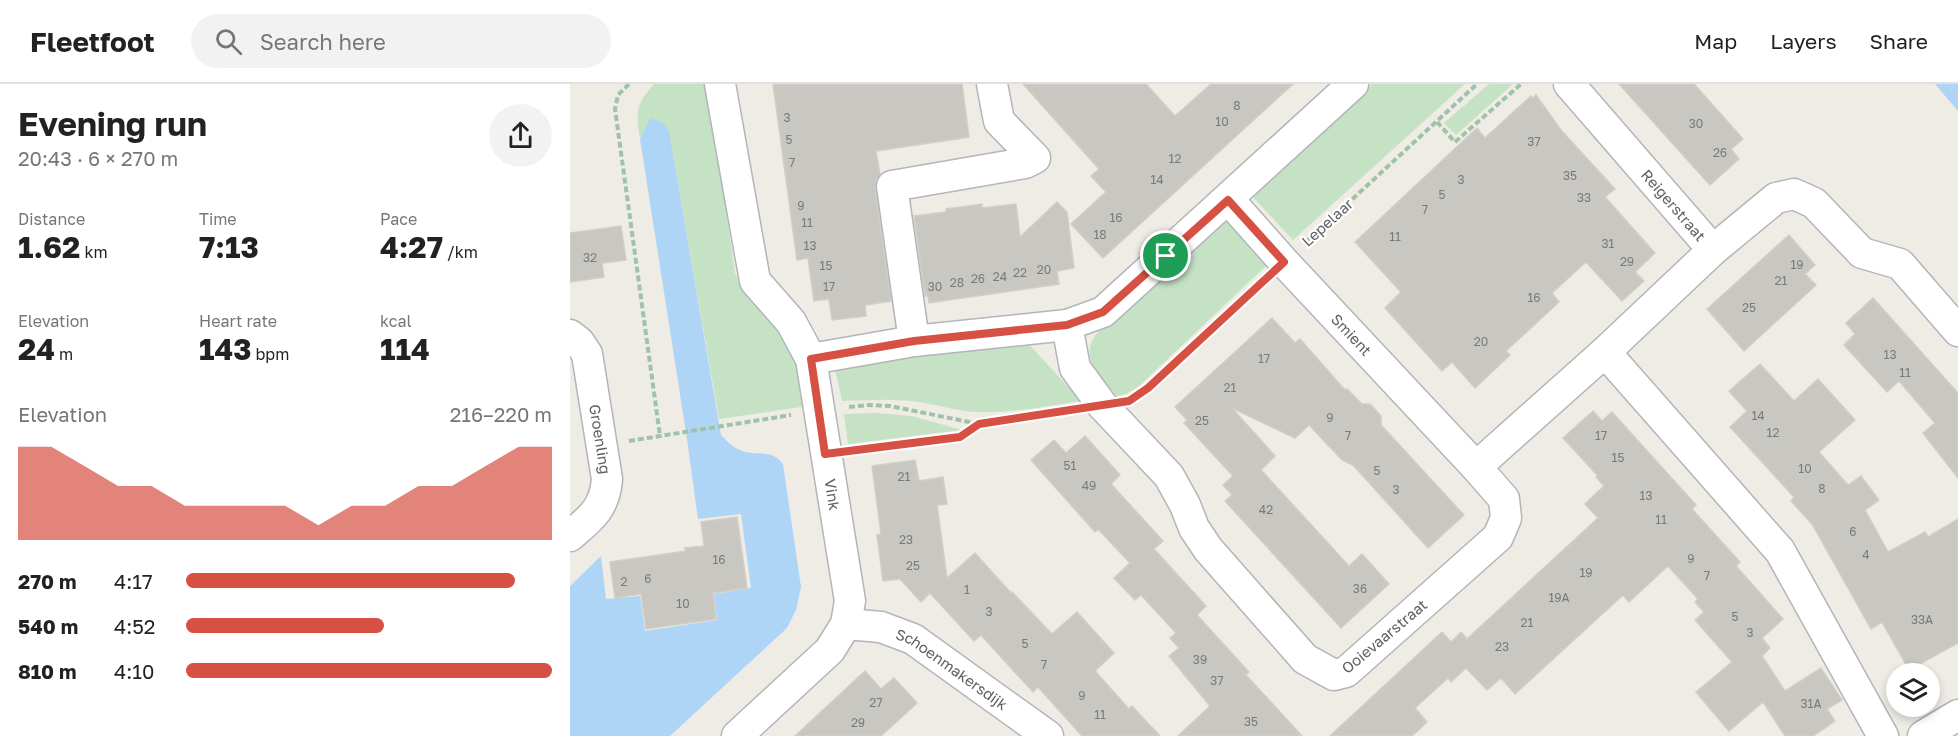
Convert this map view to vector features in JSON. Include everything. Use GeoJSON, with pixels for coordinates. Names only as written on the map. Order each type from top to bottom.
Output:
{"type":"FeatureCollection","features":[{"type":"Feature","properties":{"kind":"street","name":"Vink"},"geometry":{"type":"LineString","coordinates":[[720,84],[755,281],[791,322],[811,359],[850,601],[846,624],[830,650],[737,736]]}},
{"type":"Feature","properties":{"kind":"street"},"geometry":{"type":"LineString","coordinates":[[914,341],[892,186],[1025,163],[1035,158],[999,121],[992,84]]}},
{"type":"Feature","properties":{"kind":"street"},"geometry":{"type":"LineString","coordinates":[[811,359],[914,341],[1067,325],[1103,312],[1353,84]]}},
{"type":"Feature","properties":{"kind":"street","name":"Reigerstraat"},"geometry":{"type":"LineString","coordinates":[[1569,84],[1713,250],[1776,198],[1794,194],[1814,203],[1862,253],[1900,264],[1958,330]]}},
{"type":"Feature","properties":{"kind":"street","name":"Smient"},"geometry":{"type":"LineString","coordinates":[[1228,200],[1476,467]]}},
{"type":"Feature","properties":{"kind":"street"},"geometry":{"type":"LineString","coordinates":[[1476,467],[1605,352],[1713,250]]}},
{"type":"Feature","properties":{"kind":"street","name":"Ooievaarstraat"},"geometry":{"type":"LineString","coordinates":[[1067,325],[1075,368],[1102,405],[1169,476],[1185,505],[1194,528],[1208,549],[1305,659],[1334,675],[1346,672],[1498,537],[1506,518],[1504,499],[1476,467]]}},
{"type":"Feature","properties":{"kind":"street","name":"Groenling"},"geometry":{"type":"LineString","coordinates":[[570,335],[579,342],[587,354],[608,479],[607,490],[600,507],[570,536]]}},
{"type":"Feature","properties":{"kind":"street"},"geometry":{"type":"LineString","coordinates":[[1605,352],[1780,551],[1883,736]]}},
{"type":"Feature","properties":{"kind":"street","name":"Schoenmakersdijk"},"geometry":{"type":"LineString","coordinates":[[846,624],[881,627],[913,639],[1048,736]]}},
{"type":"Feature","properties":{"kind":"street"},"geometry":{"type":"LineString","coordinates":[[1923,736],[1958,715]]}},
{"type":"Feature","properties":{"kind":"path","name":"Lepelaar"},"geometry":{"type":"LineString","coordinates":[[629,84],[618,95],[615,109],[660,436],[868,405],[890,406],[979,424],[1129,401],[1148,388],[1477,84]]}},
{"type":"Feature","properties":{"kind":"path"},"geometry":{"type":"LineString","coordinates":[[1437,122],[1455,142],[1521,84]]}},
{"type":"Feature","properties":{"kind":"path"},"geometry":{"type":"LineString","coordinates":[[825,454],[960,437],[979,424]]}},
{"type":"Feature","properties":{"kind":"green space"},"geometry":{"type":"Polygon","coordinates":[[[654,84],[708,84],[735,273],[742,288],[794,348],[808,406],[719,419],[669,132],[650,118],[640,139],[638,109],[654,84]]]}},
{"type":"Feature","properties":{"kind":"green space"},"geometry":{"type":"Polygon","coordinates":[[[1372,84],[1465,84],[1293,240],[1252,196],[1372,84]]]}},
{"type":"Feature","properties":{"kind":"green space"},"geometry":{"type":"Polygon","coordinates":[[[1489,84],[1513,84],[1456,135],[1444,123],[1489,84]]]}},
{"type":"Feature","properties":{"kind":"green space"},"geometry":{"type":"Polygon","coordinates":[[[1229,217],[1270,262],[1138,387],[1117,396],[1100,377],[1090,358],[1093,340],[1100,331],[1229,217]]]}},
{"type":"Feature","properties":{"kind":"green space"},"geometry":{"type":"Polygon","coordinates":[[[1025,340],[1081,401],[1001,412],[975,412],[904,400],[842,401],[834,364],[1025,340]]]}},
{"type":"Feature","properties":{"kind":"green space"},"geometry":{"type":"Polygon","coordinates":[[[876,413],[912,416],[962,430],[848,444],[844,414],[876,413]]]}},
{"type":"Feature","properties":{"kind":"water"},"geometry":{"type":"Polygon","coordinates":[[[1935,84],[1958,84],[1958,111],[1935,84]]]}},
{"type":"Feature","properties":{"kind":"water"},"geometry":{"type":"Polygon","coordinates":[[[650,118],[662,122],[669,131],[721,435],[737,449],[768,454],[783,464],[801,587],[796,610],[787,628],[670,736],[570,736],[570,586],[601,556],[606,599],[640,596],[645,631],[717,620],[714,594],[751,588],[741,514],[698,519],[640,139],[650,118]]]}},
{"type":"Feature","properties":{"kind":"building"},"geometry":{"type":"Polygon","coordinates":[[[773,84],[962,84],[969,137],[876,151],[880,175],[876,180],[875,188],[891,301],[865,305],[866,316],[832,320],[829,299],[814,301],[808,258],[797,260],[773,84]]]}},
{"type":"Feature","properties":{"kind":"building"},"geometry":{"type":"Polygon","coordinates":[[[1023,84],[1146,84],[1175,116],[1211,84],[1293,84],[1103,258],[1071,224],[1106,192],[1091,176],[1099,169],[1023,84]]]}},
{"type":"Feature","properties":{"kind":"building"},"geometry":{"type":"Polygon","coordinates":[[[1619,84],[1694,84],[1743,139],[1731,149],[1739,159],[1710,185],[1619,84]]]}},
{"type":"Feature","properties":{"kind":"building"},"geometry":{"type":"Polygon","coordinates":[[[1536,95],[1561,130],[1615,189],[1605,197],[1655,253],[1635,272],[1644,281],[1622,301],[1586,262],[1552,293],[1559,302],[1506,351],[1510,355],[1475,388],[1452,362],[1442,371],[1385,308],[1401,292],[1355,242],[1477,128],[1485,138],[1531,96],[1533,98],[1536,95]]]}},
{"type":"Feature","properties":{"kind":"building"},"geometry":{"type":"Polygon","coordinates":[[[1057,202],[1067,212],[1074,268],[1057,271],[1059,284],[929,303],[928,296],[925,296],[914,216],[982,204],[982,208],[1016,204],[1020,237],[1057,202]]]}},
{"type":"Feature","properties":{"kind":"building"},"geometry":{"type":"Polygon","coordinates":[[[621,226],[626,260],[602,263],[604,277],[570,282],[570,233],[621,226]]]}},
{"type":"Feature","properties":{"kind":"building"},"geometry":{"type":"Polygon","coordinates":[[[1789,235],[1815,265],[1805,274],[1816,285],[1744,351],[1707,309],[1789,235]]]}},
{"type":"Feature","properties":{"kind":"building"},"geometry":{"type":"Polygon","coordinates":[[[1873,298],[1958,393],[1958,478],[1923,433],[1935,423],[1899,381],[1887,392],[1844,345],[1855,334],[1846,323],[1873,298]]]}},
{"type":"Feature","properties":{"kind":"building"},"geometry":{"type":"Polygon","coordinates":[[[1272,318],[1295,343],[1300,339],[1345,390],[1347,389],[1362,404],[1370,404],[1381,416],[1381,425],[1464,515],[1428,548],[1353,465],[1342,460],[1309,425],[1295,438],[1232,408],[1275,456],[1261,470],[1349,566],[1362,554],[1389,584],[1341,628],[1225,501],[1232,495],[1223,485],[1233,476],[1184,423],[1187,420],[1175,407],[1272,318]]]}},
{"type":"Feature","properties":{"kind":"building"},"geometry":{"type":"Polygon","coordinates":[[[1760,364],[1794,401],[1818,379],[1855,420],[1819,452],[1848,485],[1861,476],[1879,500],[1865,510],[1888,552],[1925,532],[1928,537],[1958,519],[1958,643],[1922,663],[1905,663],[1882,622],[1871,629],[1812,524],[1791,501],[1794,497],[1730,427],[1747,411],[1729,391],[1760,364]]]}},
{"type":"Feature","properties":{"kind":"building"},"geometry":{"type":"Polygon","coordinates":[[[1593,411],[1602,421],[1612,412],[1696,505],[1692,509],[1740,562],[1736,566],[1783,619],[1762,638],[1770,648],[1762,656],[1785,691],[1821,668],[1842,700],[1827,709],[1835,721],[1813,736],[1785,736],[1763,702],[1729,731],[1696,692],[1732,662],[1695,620],[1704,612],[1695,602],[1698,599],[1668,566],[1629,602],[1623,595],[1515,694],[1501,678],[1487,690],[1466,668],[1451,682],[1448,678],[1415,708],[1427,722],[1412,736],[1330,736],[1442,632],[1451,642],[1461,632],[1467,639],[1598,518],[1585,504],[1604,486],[1596,477],[1598,476],[1563,438],[1593,411]]]}},
{"type":"Feature","properties":{"kind":"building"},"geometry":{"type":"Polygon","coordinates":[[[1085,436],[1120,475],[1111,484],[1163,541],[1154,549],[1206,606],[1197,615],[1249,672],[1246,675],[1302,736],[1178,736],[1210,706],[1169,656],[1179,648],[1170,638],[1176,633],[1141,595],[1135,600],[1114,578],[1130,563],[1098,529],[1095,532],[1031,460],[1054,440],[1066,453],[1085,436]]]}},
{"type":"Feature","properties":{"kind":"building"},"geometry":{"type":"Polygon","coordinates":[[[915,460],[919,481],[943,477],[947,504],[937,505],[947,578],[975,553],[1052,634],[1077,612],[1114,653],[1095,671],[1129,709],[1132,706],[1160,736],[1082,736],[1038,687],[1033,692],[981,635],[974,641],[930,593],[921,602],[900,579],[883,581],[877,535],[881,534],[872,466],[915,460]]]}},
{"type":"Feature","properties":{"kind":"building"},"geometry":{"type":"Polygon","coordinates":[[[737,517],[747,588],[713,593],[716,619],[646,629],[641,594],[615,598],[610,562],[686,551],[685,548],[704,546],[701,522],[737,517]]]}},
{"type":"Feature","properties":{"kind":"building"},"geometry":{"type":"Polygon","coordinates":[[[865,671],[881,689],[894,678],[917,703],[881,736],[795,736],[865,671]]]}},
{"type":"Feature","properties":{"kind":"route"},"geometry":{"type":"LineString","coordinates":[[1228,200],[1284,262],[1148,388],[1129,401],[979,424],[960,437],[825,454],[811,359],[914,341],[1067,325],[1103,312],[1166,256],[1228,200]]}}]}
